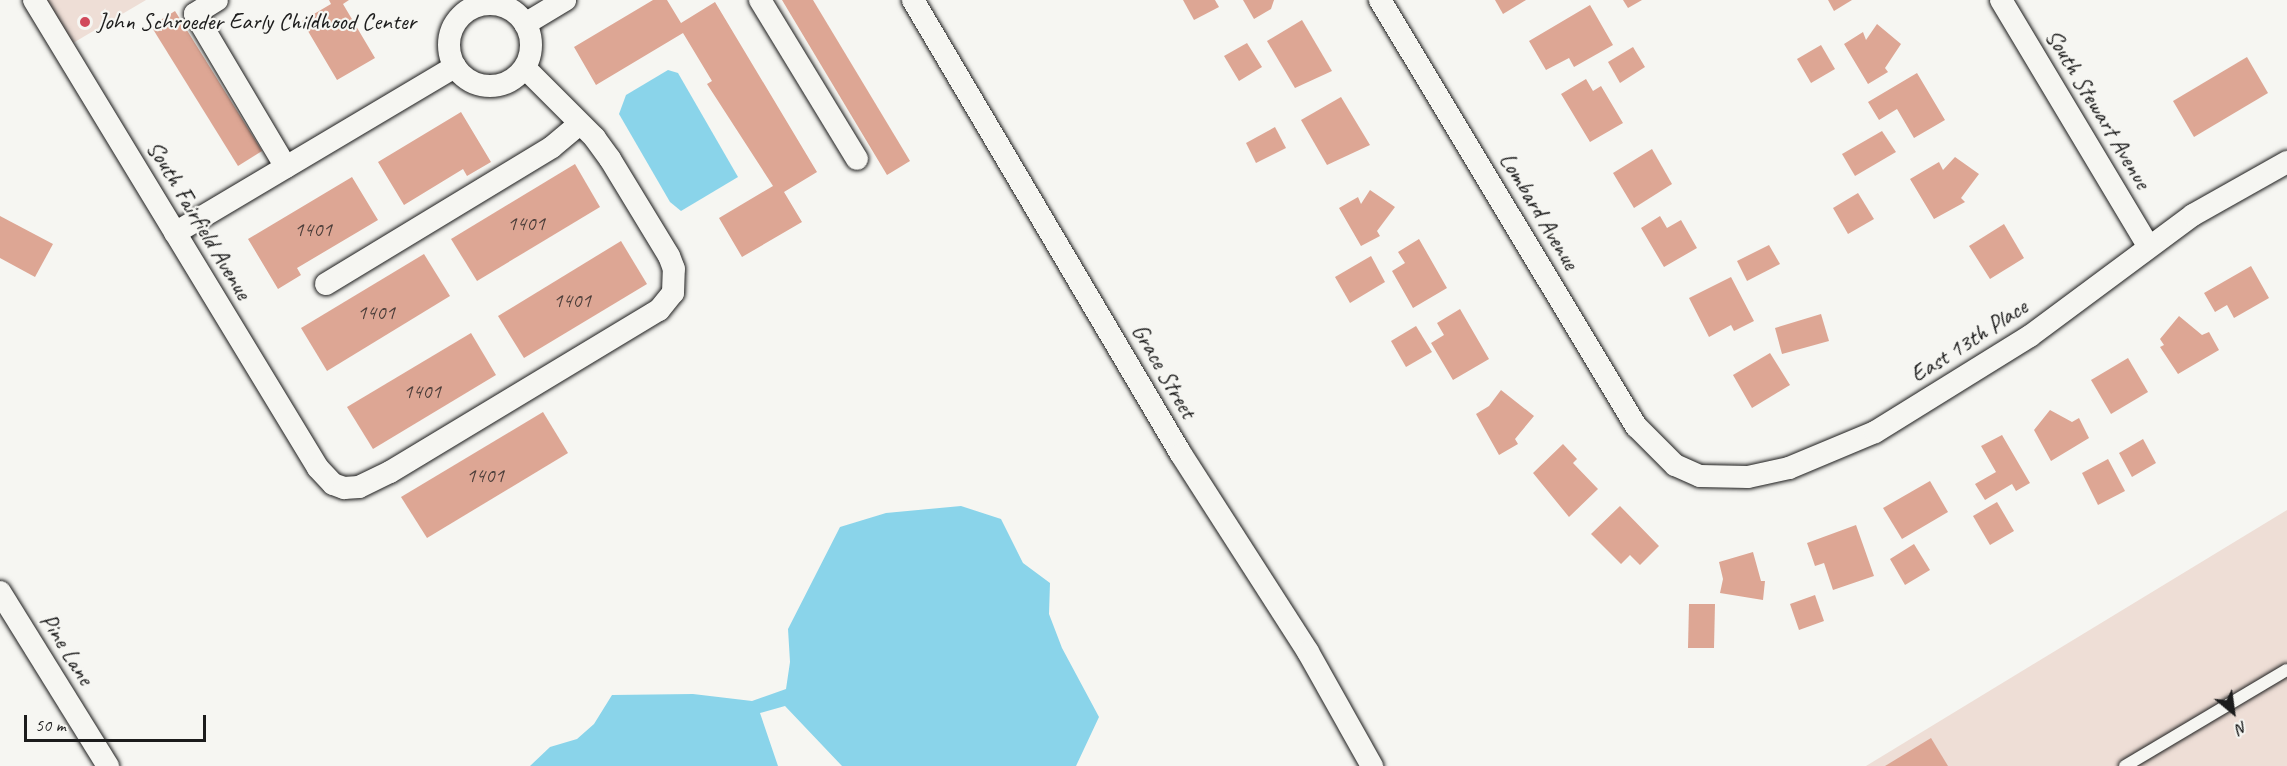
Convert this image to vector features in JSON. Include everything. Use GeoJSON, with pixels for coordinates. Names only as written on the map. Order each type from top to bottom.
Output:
{"type":"FeatureCollection","features":[{"type":"Feature","properties":{"kind":"street","name":"South Fairfield Avenue"},"geometry":{"type":"LineString","coordinates":[[34,0],[318,468],[333,484],[344,488],[375,481],[666,303],[675,281],[669,256],[610,159],[579,124]]}},
{"type":"Feature","properties":{"kind":"street"},"geometry":{"type":"LineString","coordinates":[[218,0],[195,14],[286,167]]}},
{"type":"Feature","properties":{"kind":"street"},"geometry":{"type":"LineString","coordinates":[[525,24],[566,0]]}},
{"type":"Feature","properties":{"kind":"street"},"geometry":{"type":"LineString","coordinates":[[760,0],[857,159]]}},
{"type":"Feature","properties":{"kind":"street","name":"Grace Street"},"geometry":{"type":"LineString","coordinates":[[913,0],[1181,454],[1308,652],[1372,766]]}},
{"type":"Feature","properties":{"kind":"street","name":"Lombard Avenue"},"geometry":{"type":"LineString","coordinates":[[1380,0],[1637,427],[1654,448]]}},
{"type":"Feature","properties":{"kind":"street","name":"South Stewart Avenue"},"geometry":{"type":"LineString","coordinates":[[2001,0],[2148,246]]}},
{"type":"Feature","properties":{"kind":"street"},"geometry":{"type":"LineString","coordinates":[[485,4],[497,5],[518,15],[525,24],[532,46],[525,68],[507,83],[496,86],[472,82],[455,67],[449,45],[451,33],[464,14],[485,4]]}},
{"type":"Feature","properties":{"kind":"street"},"geometry":{"type":"LineString","coordinates":[[175,233],[455,67]]}},
{"type":"Feature","properties":{"kind":"street"},"geometry":{"type":"LineString","coordinates":[[326,284],[552,147],[579,124],[525,68]]}},
{"type":"Feature","properties":{"kind":"street","name":"East 13th Place"},"geometry":{"type":"LineString","coordinates":[[1654,448],[1675,465],[1700,476],[1748,477],[1808,463],[1875,432],[2030,336],[2148,246],[2287,162]]}},
{"type":"Feature","properties":{"kind":"street","name":"Pine Lane"},"geometry":{"type":"LineString","coordinates":[[0,592],[108,766]]}},
{"type":"Feature","properties":{"kind":"lane"},"geometry":{"type":"LineString","coordinates":[[2125,766],[2287,670]]}},
{"type":"Feature","properties":{"kind":"shaded area","name":"John Schroeder Early Childhood Center"},"geometry":{"type":"Polygon","coordinates":[[[47,0],[146,0],[73,43],[47,0]]]}},
{"type":"Feature","properties":{"kind":"shaded area"},"geometry":{"type":"Polygon","coordinates":[[[2287,510],[2287,766],[1866,766],[2287,510]]]}},
{"type":"Feature","properties":{"kind":"water"},"geometry":{"type":"Polygon","coordinates":[[[668,70],[678,73],[738,177],[681,211],[670,202],[619,114],[626,95],[668,70]]]}},
{"type":"Feature","properties":{"kind":"water"},"geometry":{"type":"Polygon","coordinates":[[[961,506],[1001,519],[1023,563],[1050,583],[1049,614],[1062,648],[1099,717],[1076,766],[842,766],[785,706],[760,713],[778,766],[530,766],[550,747],[577,739],[594,724],[612,695],[693,694],[752,701],[786,689],[790,662],[788,629],[840,527],[886,513],[961,506]]]}},
{"type":"Feature","properties":{"kind":"building"},"geometry":{"type":"Polygon","coordinates":[[[329,0],[349,0],[343,4],[375,58],[337,80],[302,21],[331,4],[329,0]]]}},
{"type":"Feature","properties":{"kind":"building"},"geometry":{"type":"Polygon","coordinates":[[[653,0],[667,0],[681,23],[715,2],[817,172],[784,192],[802,222],[742,257],[719,218],[773,186],[707,84],[712,81],[683,33],[596,85],[574,47],[653,0]]]}},
{"type":"Feature","properties":{"kind":"building"},"geometry":{"type":"Polygon","coordinates":[[[782,0],[813,0],[910,161],[887,175],[782,0]]]}},
{"type":"Feature","properties":{"kind":"building"},"geometry":{"type":"Polygon","coordinates":[[[1183,0],[1215,0],[1219,7],[1194,20],[1183,0]]]}},
{"type":"Feature","properties":{"kind":"building"},"geometry":{"type":"Polygon","coordinates":[[[1243,0],[1274,0],[1271,9],[1254,19],[1243,0]]]}},
{"type":"Feature","properties":{"kind":"building"},"geometry":{"type":"Polygon","coordinates":[[[1495,0],[1526,0],[1503,14],[1495,0]]]}},
{"type":"Feature","properties":{"kind":"building"},"geometry":{"type":"Polygon","coordinates":[[[1623,0],[1642,0],[1628,8],[1623,0]]]}},
{"type":"Feature","properties":{"kind":"building"},"geometry":{"type":"Polygon","coordinates":[[[1828,0],[1852,0],[1834,11],[1828,0]]]}},
{"type":"Feature","properties":{"kind":"building"},"geometry":{"type":"Polygon","coordinates":[[[1590,5],[1613,45],[1574,67],[1569,58],[1546,70],[1529,41],[1590,5]]]}},
{"type":"Feature","properties":{"kind":"building"},"geometry":{"type":"Polygon","coordinates":[[[175,11],[262,151],[238,166],[151,26],[175,11]]]}},
{"type":"Feature","properties":{"kind":"building"},"geometry":{"type":"Polygon","coordinates":[[[1302,20],[1332,71],[1295,88],[1267,41],[1302,20]]]}},
{"type":"Feature","properties":{"kind":"building"},"geometry":{"type":"Polygon","coordinates":[[[1877,24],[1901,44],[1885,68],[1888,72],[1868,84],[1844,44],[1863,32],[1866,40],[1877,24]]]}},
{"type":"Feature","properties":{"kind":"building"},"geometry":{"type":"Polygon","coordinates":[[[1247,43],[1262,67],[1239,81],[1224,56],[1247,43]]]}},
{"type":"Feature","properties":{"kind":"building"},"geometry":{"type":"Polygon","coordinates":[[[1821,45],[1835,69],[1811,83],[1797,59],[1821,45]]]}},
{"type":"Feature","properties":{"kind":"building"},"geometry":{"type":"Polygon","coordinates":[[[1633,47],[1645,67],[1620,83],[1608,62],[1633,47]]]}},
{"type":"Feature","properties":{"kind":"building"},"geometry":{"type":"Polygon","coordinates":[[[2247,57],[2268,93],[2194,137],[2173,101],[2247,57]]]}},
{"type":"Feature","properties":{"kind":"building"},"geometry":{"type":"Polygon","coordinates":[[[1917,73],[1945,120],[1914,138],[1897,109],[1879,120],[1868,102],[1917,73]]]}},
{"type":"Feature","properties":{"kind":"building"},"geometry":{"type":"Polygon","coordinates":[[[1586,79],[1593,91],[1601,86],[1623,123],[1590,142],[1561,94],[1586,79]]]}},
{"type":"Feature","properties":{"kind":"building"},"geometry":{"type":"Polygon","coordinates":[[[1341,97],[1370,145],[1327,165],[1301,120],[1341,97]]]}},
{"type":"Feature","properties":{"kind":"building"},"geometry":{"type":"Polygon","coordinates":[[[461,112],[491,162],[467,176],[463,169],[404,205],[378,162],[461,112]]]}},
{"type":"Feature","properties":{"kind":"building"},"geometry":{"type":"Polygon","coordinates":[[[1275,127],[1286,148],[1256,163],[1246,143],[1275,127]]]}},
{"type":"Feature","properties":{"kind":"building"},"geometry":{"type":"Polygon","coordinates":[[[1882,131],[1896,152],[1855,176],[1842,154],[1882,131]]]}},
{"type":"Feature","properties":{"kind":"building"},"geometry":{"type":"Polygon","coordinates":[[[1652,149],[1672,184],[1634,208],[1613,173],[1652,149]]]}},
{"type":"Feature","properties":{"kind":"building"},"geometry":{"type":"Polygon","coordinates":[[[1955,157],[1979,174],[1961,198],[1965,202],[1934,219],[1910,179],[1939,162],[1943,170],[1955,157]]]}},
{"type":"Feature","properties":{"kind":"building"},"geometry":{"type":"Polygon","coordinates":[[[575,164],[600,207],[477,281],[451,239],[575,164]]]}},
{"type":"Feature","properties":{"kind":"building"},"geometry":{"type":"Polygon","coordinates":[[[352,177],[378,220],[297,268],[301,275],[278,289],[248,239],[352,177]]]}},
{"type":"Feature","properties":{"kind":"building"},"geometry":{"type":"Polygon","coordinates":[[[1370,190],[1395,207],[1377,231],[1380,236],[1361,246],[1339,208],[1358,197],[1361,204],[1370,190]]]}},
{"type":"Feature","properties":{"kind":"building"},"geometry":{"type":"Polygon","coordinates":[[[1858,193],[1874,219],[1848,234],[1833,208],[1858,193]]]}},
{"type":"Feature","properties":{"kind":"building"},"geometry":{"type":"Polygon","coordinates":[[[0,216],[53,244],[35,277],[0,258],[0,216]]]}},
{"type":"Feature","properties":{"kind":"building"},"geometry":{"type":"Polygon","coordinates":[[[1660,216],[1667,228],[1681,220],[1697,248],[1664,267],[1641,228],[1660,216]]]}},
{"type":"Feature","properties":{"kind":"building"},"geometry":{"type":"Polygon","coordinates":[[[2004,224],[2024,258],[1990,279],[1969,246],[2004,224]]]}},
{"type":"Feature","properties":{"kind":"building"},"geometry":{"type":"Polygon","coordinates":[[[1419,239],[1447,288],[1413,308],[1392,271],[1405,263],[1398,252],[1419,239]]]}},
{"type":"Feature","properties":{"kind":"building"},"geometry":{"type":"Polygon","coordinates":[[[621,241],[647,284],[524,358],[498,316],[621,241]]]}},
{"type":"Feature","properties":{"kind":"building"},"geometry":{"type":"Polygon","coordinates":[[[1769,245],[1780,264],[1747,281],[1737,261],[1769,245]]]}},
{"type":"Feature","properties":{"kind":"building"},"geometry":{"type":"Polygon","coordinates":[[[424,254],[450,296],[327,371],[301,328],[424,254]]]}},
{"type":"Feature","properties":{"kind":"building"},"geometry":{"type":"Polygon","coordinates":[[[1371,256],[1385,282],[1350,303],[1335,277],[1371,256]]]}},
{"type":"Feature","properties":{"kind":"building"},"geometry":{"type":"Polygon","coordinates":[[[2251,266],[2269,298],[2234,318],[2227,305],[2215,312],[2204,293],[2251,266]]]}},
{"type":"Feature","properties":{"kind":"building"},"geometry":{"type":"Polygon","coordinates":[[[1731,277],[1754,321],[1734,331],[1731,325],[1709,337],[1689,298],[1731,277]]]}},
{"type":"Feature","properties":{"kind":"building"},"geometry":{"type":"Polygon","coordinates":[[[1460,309],[1489,359],[1453,380],[1431,343],[1444,335],[1437,323],[1460,309]]]}},
{"type":"Feature","properties":{"kind":"building"},"geometry":{"type":"Polygon","coordinates":[[[1821,314],[1829,341],[1782,354],[1775,328],[1821,314]]]}},
{"type":"Feature","properties":{"kind":"building"},"geometry":{"type":"Polygon","coordinates":[[[2179,316],[2202,335],[2209,332],[2219,350],[2178,374],[2160,347],[2164,345],[2160,339],[2179,316]]]}},
{"type":"Feature","properties":{"kind":"building"},"geometry":{"type":"Polygon","coordinates":[[[1416,326],[1432,352],[1406,367],[1391,341],[1416,326]]]}},
{"type":"Feature","properties":{"kind":"building"},"geometry":{"type":"Polygon","coordinates":[[[471,333],[496,375],[373,449],[347,407],[471,333]]]}},
{"type":"Feature","properties":{"kind":"building"},"geometry":{"type":"Polygon","coordinates":[[[1770,353],[1790,385],[1752,408],[1733,375],[1770,353]]]}},
{"type":"Feature","properties":{"kind":"building"},"geometry":{"type":"Polygon","coordinates":[[[2128,358],[2148,392],[2111,414],[2091,380],[2128,358]]]}},
{"type":"Feature","properties":{"kind":"building"},"geometry":{"type":"Polygon","coordinates":[[[1501,390],[1534,416],[1515,439],[1518,444],[1499,455],[1476,414],[1489,406],[1501,390]]]}},
{"type":"Feature","properties":{"kind":"building"},"geometry":{"type":"Polygon","coordinates":[[[2050,410],[2072,422],[2079,418],[2089,438],[2051,461],[2034,430],[2050,410]]]}},
{"type":"Feature","properties":{"kind":"building"},"geometry":{"type":"Polygon","coordinates":[[[543,412],[568,453],[427,538],[401,497],[543,412]]]}},
{"type":"Feature","properties":{"kind":"building"},"geometry":{"type":"Polygon","coordinates":[[[2002,435],[2030,483],[2016,491],[2012,484],[1985,500],[1975,484],[1996,472],[1981,446],[2002,435]]]}},
{"type":"Feature","properties":{"kind":"building"},"geometry":{"type":"Polygon","coordinates":[[[2143,439],[2156,463],[2132,477],[2119,453],[2143,439]]]}},
{"type":"Feature","properties":{"kind":"building"},"geometry":{"type":"Polygon","coordinates":[[[1563,444],[1577,459],[1573,463],[1598,489],[1569,517],[1533,473],[1563,444]]]}},
{"type":"Feature","properties":{"kind":"building"},"geometry":{"type":"Polygon","coordinates":[[[2108,459],[2125,491],[2098,505],[2082,473],[2108,459]]]}},
{"type":"Feature","properties":{"kind":"building"},"geometry":{"type":"Polygon","coordinates":[[[1930,481],[1948,512],[1902,539],[1883,508],[1930,481]]]}},
{"type":"Feature","properties":{"kind":"building"},"geometry":{"type":"Polygon","coordinates":[[[1997,502],[2014,531],[1990,545],[1973,516],[1997,502]]]}},
{"type":"Feature","properties":{"kind":"building"},"geometry":{"type":"Polygon","coordinates":[[[1620,506],[1659,546],[1640,565],[1630,555],[1621,564],[1591,534],[1620,506]]]}},
{"type":"Feature","properties":{"kind":"building"},"geometry":{"type":"Polygon","coordinates":[[[1856,525],[1874,576],[1833,590],[1824,563],[1815,566],[1807,543],[1856,525]]]}},
{"type":"Feature","properties":{"kind":"building"},"geometry":{"type":"Polygon","coordinates":[[[1914,544],[1930,570],[1905,585],[1890,559],[1914,544]]]}},
{"type":"Feature","properties":{"kind":"building"},"geometry":{"type":"Polygon","coordinates":[[[1753,552],[1761,581],[1765,581],[1763,600],[1720,593],[1723,579],[1719,562],[1753,552]]]}},
{"type":"Feature","properties":{"kind":"building"},"geometry":{"type":"Polygon","coordinates":[[[1815,595],[1824,621],[1799,630],[1790,604],[1815,595]]]}},
{"type":"Feature","properties":{"kind":"building"},"geometry":{"type":"Polygon","coordinates":[[[1689,604],[1715,604],[1714,648],[1688,648],[1689,604]]]}},
{"type":"Feature","properties":{"kind":"building"},"geometry":{"type":"Polygon","coordinates":[[[1931,738],[1948,766],[1885,766],[1931,738]]]}},
{"type":"Feature","properties":{"kind":"place","name":"John Schroeder Early Childhood Center"},"geometry":{"type":"Point","coordinates":[85,22]}}]}
